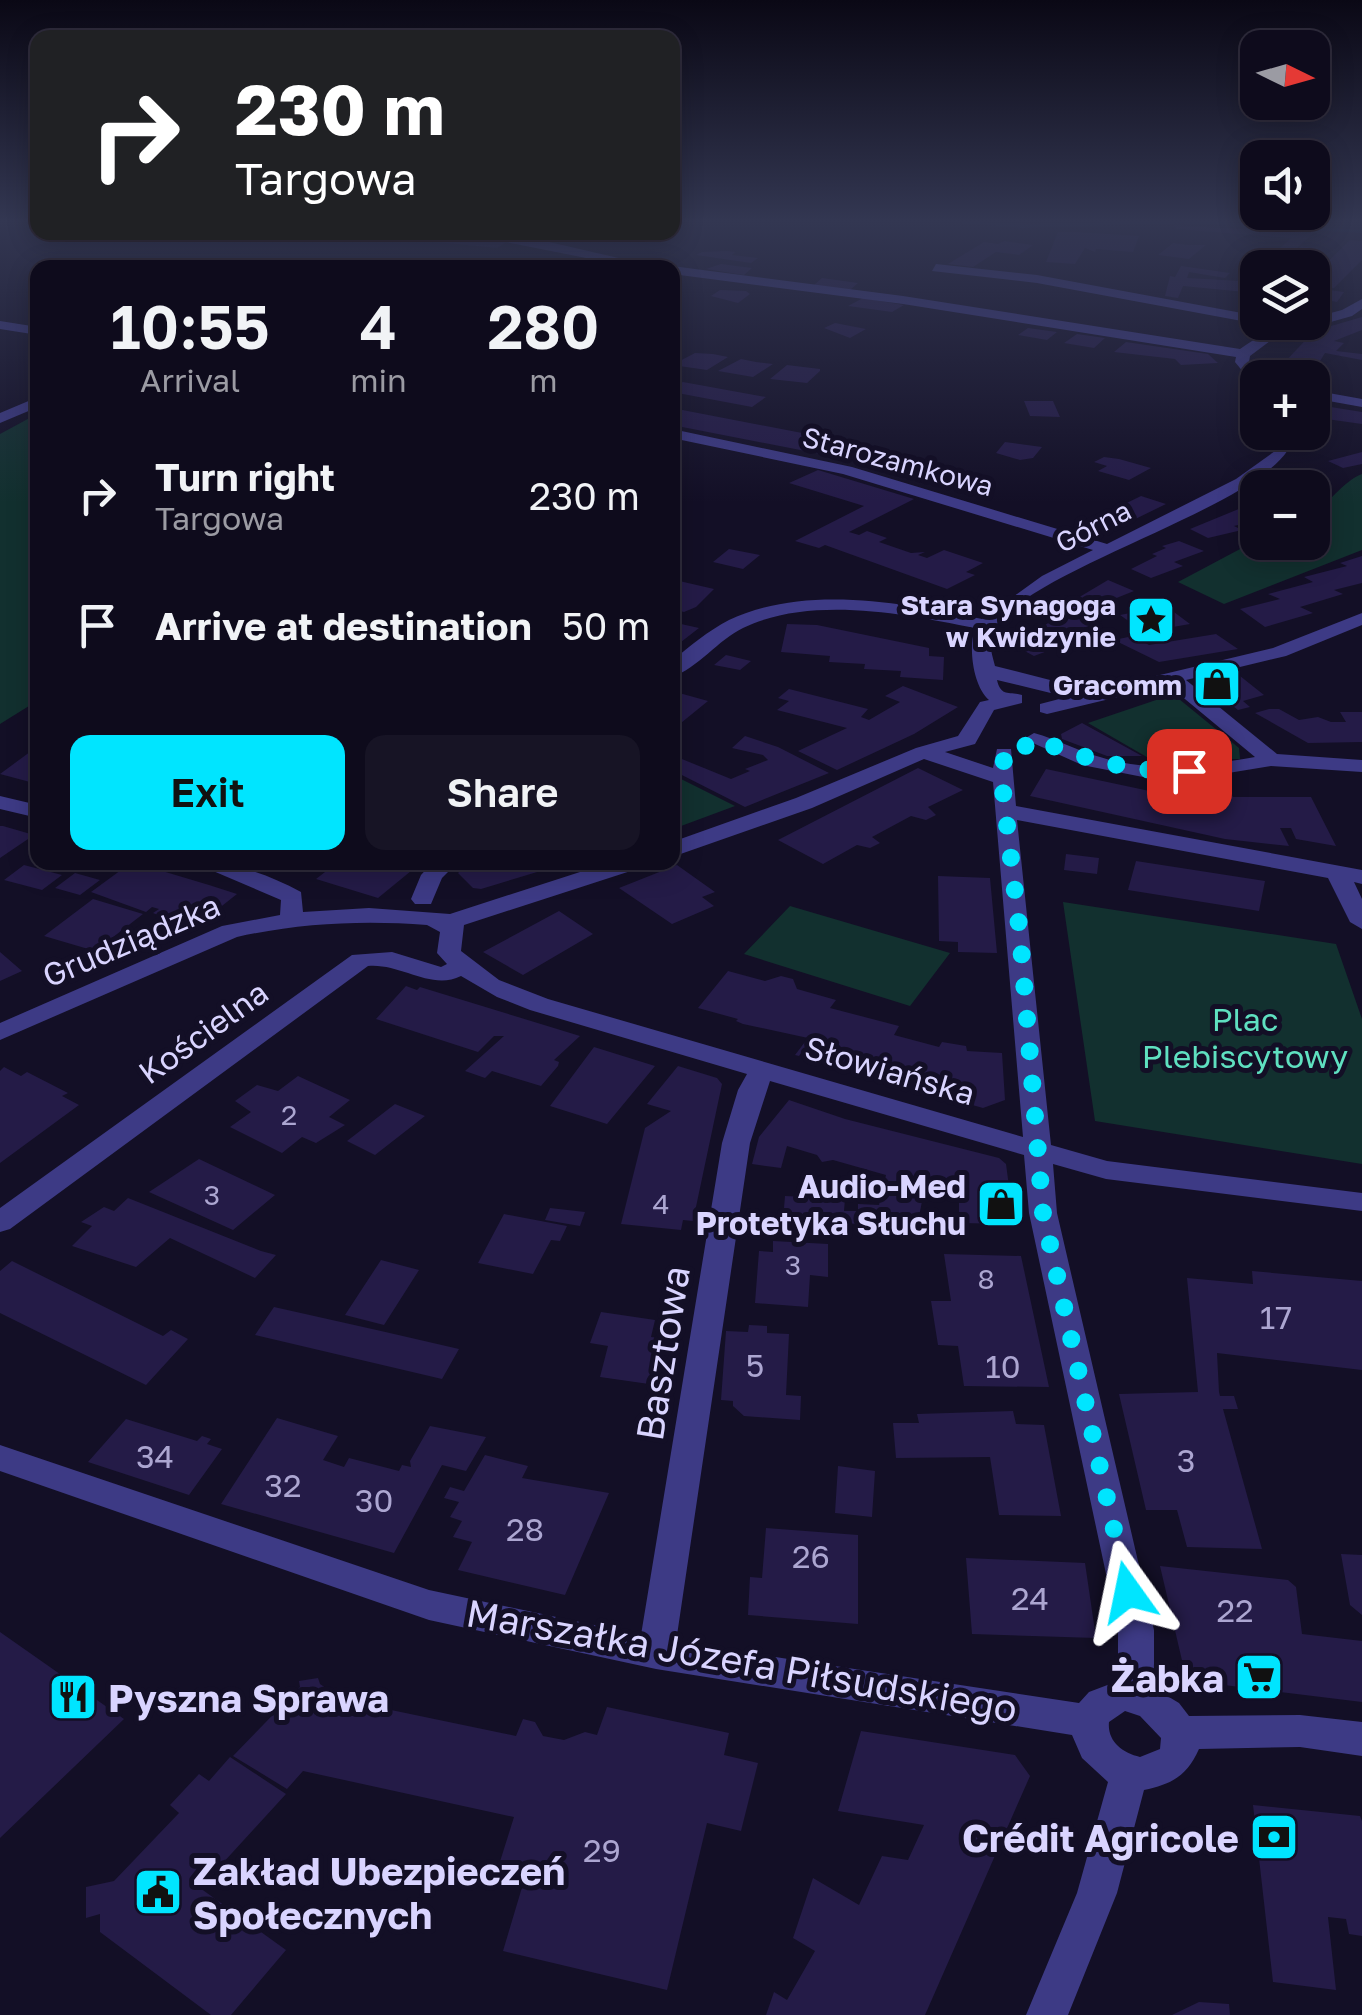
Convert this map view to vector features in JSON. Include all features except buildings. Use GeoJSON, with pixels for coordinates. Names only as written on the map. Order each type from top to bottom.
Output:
{"type":"FeatureCollection","features":[{"type":"Feature","properties":{"kind":"street"},"geometry":{"type":"LineString","coordinates":[[991,314],[1243,354],[1262,340]]}},
{"type":"Feature","properties":{"kind":"street"},"geometry":{"type":"LineString","coordinates":[[0,325],[30,330]]}},
{"type":"Feature","properties":{"kind":"street"},"geometry":{"type":"LineString","coordinates":[[1242,360],[1243,354]]}},
{"type":"Feature","properties":{"kind":"street"},"geometry":{"type":"LineString","coordinates":[[1330,397],[1362,402]]}},
{"type":"Feature","properties":{"kind":"street"},"geometry":{"type":"LineString","coordinates":[[0,420],[30,406]]}},
{"type":"Feature","properties":{"kind":"street","name":"Starozamkowa"},"geometry":{"type":"LineString","coordinates":[[680,435],[846,470],[1107,549]]}},
{"type":"Feature","properties":{"kind":"street","name":"Górna"},"geometry":{"type":"LineString","coordinates":[[986,625],[1001,610],[1048,580],[1242,482],[1284,450]]}},
{"type":"Feature","properties":{"kind":"street"},"geometry":{"type":"LineString","coordinates":[[680,666],[726,629],[776,612],[824,608],[895,611],[986,625],[980,640],[984,669],[990,691],[1001,700]]}},
{"type":"Feature","properties":{"kind":"street"},"geometry":{"type":"LineString","coordinates":[[968,740],[968,732],[987,706],[1001,700],[1037,702],[1047,708],[1279,652],[1362,618]]}},
{"type":"Feature","properties":{"kind":"street"},"geometry":{"type":"LineString","coordinates":[[984,669],[1034,686],[1090,696]]}},
{"type":"Feature","properties":{"kind":"street"},"geometry":{"type":"LineString","coordinates":[[1168,676],[1271,760]]}},
{"type":"Feature","properties":{"kind":"street"},"geometry":{"type":"LineString","coordinates":[[1003,765],[1034,739],[1048,715],[1047,708]]}},
{"type":"Feature","properties":{"kind":"street"},"geometry":{"type":"LineString","coordinates":[[1034,739],[1106,766],[1150,772],[1227,770],[1271,760],[1362,766]]}},
{"type":"Feature","properties":{"kind":"street"},"geometry":{"type":"LineString","coordinates":[[680,847],[804,802],[923,752],[968,740]]}},
{"type":"Feature","properties":{"kind":"street"},"geometry":{"type":"LineString","coordinates":[[968,740],[1003,765]]}},
{"type":"Feature","properties":{"kind":"street"},"geometry":{"type":"LineString","coordinates":[[923,752],[1003,765]]}},
{"type":"Feature","properties":{"kind":"street"},"geometry":{"type":"LineString","coordinates":[[1003,765],[1043,1213],[1136,1630],[1136,1696]]}},
{"type":"Feature","properties":{"kind":"street"},"geometry":{"type":"LineString","coordinates":[[0,802],[30,810]]}},
{"type":"Feature","properties":{"kind":"street"},"geometry":{"type":"LineString","coordinates":[[1006,811],[1350,876],[1362,922]]}},
{"type":"Feature","properties":{"kind":"street"},"geometry":{"type":"LineString","coordinates":[[227,870],[267,883],[292,897],[291,921]]}},
{"type":"Feature","properties":{"kind":"street"},"geometry":{"type":"LineString","coordinates":[[423,899],[438,870]]}},
{"type":"Feature","properties":{"kind":"street","name":"Grudziądzka"},"geometry":{"type":"LineString","coordinates":[[0,1032],[230,931],[291,921],[356,932],[415,932],[610,870]]}},
{"type":"Feature","properties":{"kind":"street"},"geometry":{"type":"LineString","coordinates":[[453,921],[449,953],[461,967]]}},
{"type":"Feature","properties":{"kind":"street","name":"Kościelna"},"geometry":{"type":"LineString","coordinates":[[0,1222],[360,960],[377,956],[401,960],[442,976],[461,967]]}},
{"type":"Feature","properties":{"kind":"street","name":"Słowiańska"},"geometry":{"type":"LineString","coordinates":[[461,967],[500,991],[1106,1170],[1362,1202]]}},
{"type":"Feature","properties":{"kind":"street","name":"Basztowa"},"geometry":{"type":"LineString","coordinates":[[656,1654],[736,1143],[751,1090],[764,1070]]}},
{"type":"Feature","properties":{"kind":"street","name":"Marszałka Józefa Piłsudskiego"},"geometry":{"type":"LineString","coordinates":[[0,1458],[428,1605],[656,1654],[1089,1721]]}},
{"type":"Feature","properties":{"kind":"street"},"geometry":{"type":"LineString","coordinates":[[1124,1695],[1136,1696],[1159,1706],[1178,1733],[1176,1756],[1158,1771],[1130,1772],[1104,1758],[1094,1746],[1089,1721],[1101,1702],[1124,1695]]}},
{"type":"Feature","properties":{"kind":"street"},"geometry":{"type":"LineString","coordinates":[[1178,1733],[1300,1731],[1362,1739]]}},
{"type":"Feature","properties":{"kind":"street"},"geometry":{"type":"LineString","coordinates":[[1046,2015],[1097,1894],[1130,1772]]}},
{"type":"Feature","properties":{"kind":"green space"},"geometry":{"type":"Polygon","coordinates":[[[30,418],[30,705],[0,724],[0,434],[30,418]]]}},
{"type":"Feature","properties":{"kind":"green space"},"geometry":{"type":"Polygon","coordinates":[[[1362,474],[1362,550],[1224,604],[1178,582],[1240,549],[1240,560],[1330,560],[1330,499],[1362,474]]]}},
{"type":"Feature","properties":{"kind":"green space"},"geometry":{"type":"Polygon","coordinates":[[[1162,698],[1179,699],[1239,748],[1240,759],[1152,760],[1088,723],[1162,698]]]}},
{"type":"Feature","properties":{"kind":"green space"},"geometry":{"type":"Polygon","coordinates":[[[680,778],[735,806],[680,826],[680,778]]]}},
{"type":"Feature","properties":{"kind":"green space","name":"Plac Plebiscytowy"},"geometry":{"type":"Polygon","coordinates":[[[1063,902],[1336,944],[1362,1019],[1362,1164],[1095,1121],[1063,902]]]}},
{"type":"Feature","properties":{"kind":"green space"},"geometry":{"type":"Polygon","coordinates":[[[790,906],[950,953],[910,1006],[744,954],[790,906]]]}},
{"type":"Feature","properties":{"kind":"place","name":"Stara Synagoga w Kwidzynie"},"geometry":{"type":"Point","coordinates":[1151,620]}},
{"type":"Feature","properties":{"kind":"place","name":"Gracomm"},"geometry":{"type":"Point","coordinates":[1217,684]}},
{"type":"Feature","properties":{"kind":"place","name":"Audio-Med Protetyka Słuchu"},"geometry":{"type":"Point","coordinates":[1001,1204]}},
{"type":"Feature","properties":{"kind":"place","name":"Żabka"},"geometry":{"type":"Point","coordinates":[1259,1677]}},
{"type":"Feature","properties":{"kind":"place","name":"Pyszna Sprawa"},"geometry":{"type":"Point","coordinates":[73,1697]}},
{"type":"Feature","properties":{"kind":"place","name":"Crédit Agricole"},"geometry":{"type":"Point","coordinates":[1274,1837]}},
{"type":"Feature","properties":{"kind":"place","name":"Zakład Ubezpieczeń Społecznych"},"geometry":{"type":"Point","coordinates":[158,1892]}},
{"type":"Feature","properties":{"kind":"route"},"geometry":{"type":"LineString","coordinates":[[1128,1592],[1043,1213],[1020,934],[1003,791],[1004,752],[1019,751],[1034,739],[1106,766],[1150,772],[1189,771]]}}]}
